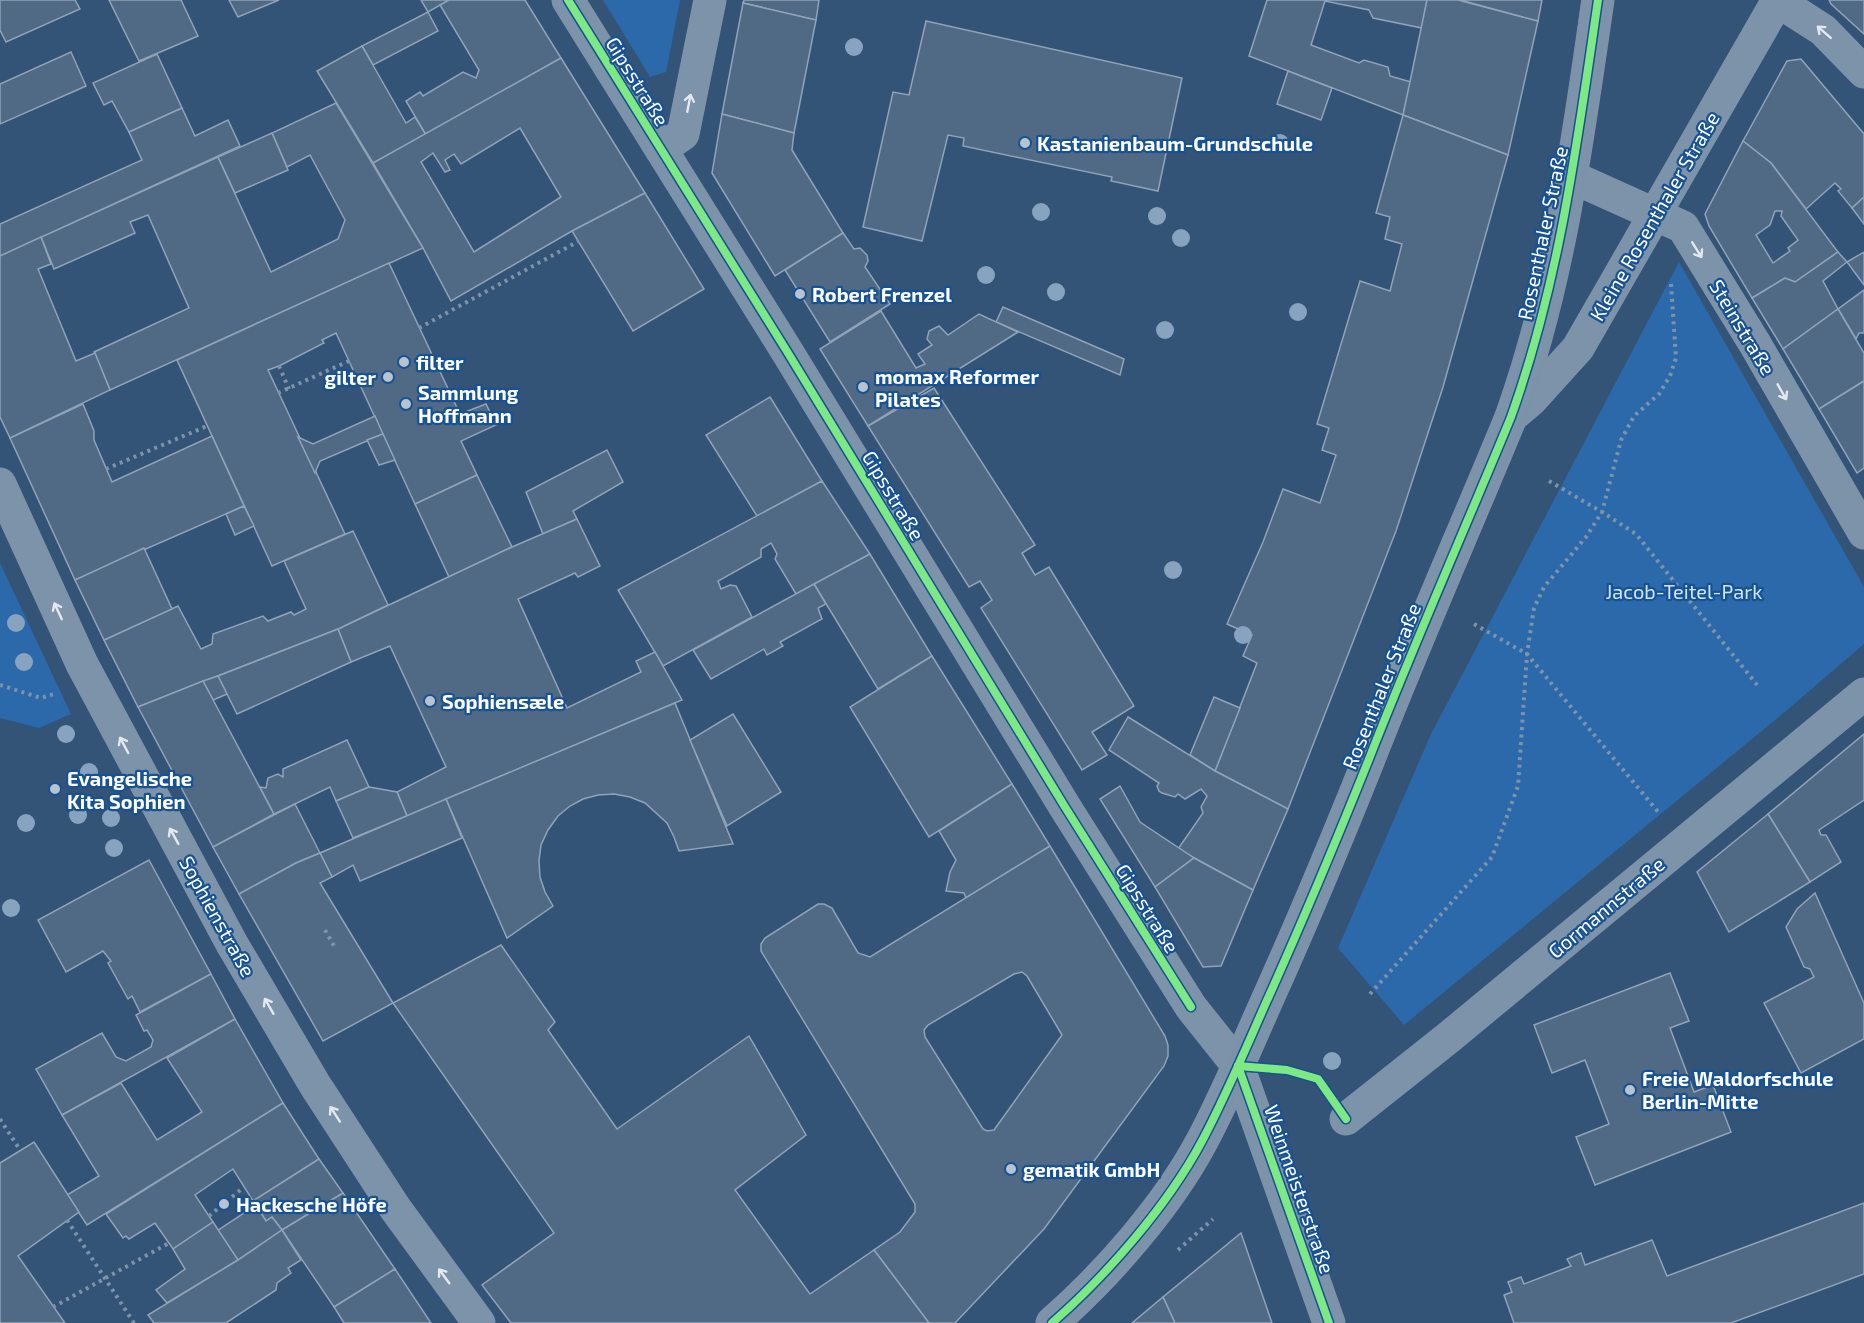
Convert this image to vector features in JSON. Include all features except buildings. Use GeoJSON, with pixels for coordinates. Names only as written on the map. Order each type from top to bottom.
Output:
{"type":"FeatureCollection","features":[{"type":"Feature","properties":{"kind":"street","name":"Gipsstraße"},"geometry":{"type":"LineString","coordinates":[[568,0],[1065,807],[1191,1007],[1238,1066]]}},
{"type":"Feature","properties":{"kind":"street"},"geometry":{"type":"LineString","coordinates":[[661,149],[683,134],[710,0]]}},
{"type":"Feature","properties":{"kind":"street","name":"Rosenthaler Straße"},"geometry":{"type":"LineString","coordinates":[[1052,1323],[1078,1301],[1125,1249],[1169,1194],[1202,1142],[1317,888],[1526,376],[1553,278],[1572,177],[1598,0]]}},
{"type":"Feature","properties":{"kind":"street"},"geometry":{"type":"LineString","coordinates":[[1778,0],[1823,30],[1864,72]]}},
{"type":"Feature","properties":{"kind":"street","name":"Kleine Rosenthaler Straße"},"geometry":{"type":"LineString","coordinates":[[1511,417],[1531,400],[1578,348],[1778,0]]}},
{"type":"Feature","properties":{"kind":"street","name":"Steinstraße"},"geometry":{"type":"LineString","coordinates":[[1572,177],[1683,227],[1755,344],[1864,533]]}},
{"type":"Feature","properties":{"kind":"street","name":"Sophienstraße"},"geometry":{"type":"LineString","coordinates":[[0,484],[82,664],[232,944],[315,1085],[395,1208],[479,1323]]}},
{"type":"Feature","properties":{"kind":"street","name":"Gormannstraße"},"geometry":{"type":"LineString","coordinates":[[1346,1119],[1448,1038],[1864,694]]}},
{"type":"Feature","properties":{"kind":"street","name":"Weinmeisterstraße"},"geometry":{"type":"LineString","coordinates":[[1238,1066],[1329,1323]]}},
{"type":"Feature","properties":{"kind":"path"},"geometry":{"type":"LineString","coordinates":[[419,328],[579,241]]}},
{"type":"Feature","properties":{"kind":"path"},"geometry":{"type":"LineString","coordinates":[[1370,994],[1492,857],[1518,786],[1527,654],[1534,608],[1556,571],[1586,537],[1602,512],[1621,440],[1634,416],[1659,394],[1670,376],[1676,358],[1670,277]]}},
{"type":"Feature","properties":{"kind":"path"},"geometry":{"type":"LineString","coordinates":[[278,393],[349,361]]}},
{"type":"Feature","properties":{"kind":"path"},"geometry":{"type":"LineString","coordinates":[[279,366],[289,389]]}},
{"type":"Feature","properties":{"kind":"path"},"geometry":{"type":"LineString","coordinates":[[106,469],[207,426]]}},
{"type":"Feature","properties":{"kind":"path"},"geometry":{"type":"LineString","coordinates":[[1549,481],[1636,534],[1758,686]]}},
{"type":"Feature","properties":{"kind":"path"},"geometry":{"type":"LineString","coordinates":[[1474,624],[1527,654],[1663,819]]}},
{"type":"Feature","properties":{"kind":"path"},"geometry":{"type":"LineString","coordinates":[[0,685],[41,698],[59,692]]}},
{"type":"Feature","properties":{"kind":"path"},"geometry":{"type":"LineString","coordinates":[[325,930],[334,946]]}},
{"type":"Feature","properties":{"kind":"path"},"geometry":{"type":"LineString","coordinates":[[0,1119],[21,1150]]}},
{"type":"Feature","properties":{"kind":"path"},"geometry":{"type":"LineString","coordinates":[[209,1216],[244,1187]]}},
{"type":"Feature","properties":{"kind":"path"},"geometry":{"type":"LineString","coordinates":[[1178,1250],[1213,1219]]}},
{"type":"Feature","properties":{"kind":"path"},"geometry":{"type":"LineString","coordinates":[[67,1220],[134,1323]]}},
{"type":"Feature","properties":{"kind":"path"},"geometry":{"type":"LineString","coordinates":[[53,1307],[169,1243]]}},
{"type":"Feature","properties":{"kind":"green space"},"geometry":{"type":"Polygon","coordinates":[[[603,0],[680,0],[666,72],[650,77],[603,0]]]}},
{"type":"Feature","properties":{"kind":"green space","name":"Jacob-Teitel-Park"},"geometry":{"type":"Polygon","coordinates":[[[1679,262],[1864,587],[1864,644],[1786,711],[1404,1025],[1338,948],[1431,734],[1679,262]]]}},
{"type":"Feature","properties":{"kind":"green space"},"geometry":{"type":"Polygon","coordinates":[[[0,563],[71,714],[39,728],[0,718],[0,563]]]}},
{"type":"Feature","properties":{"kind":"tram line"},"geometry":{"type":"LineString","coordinates":[[1039,1323],[1122,1239],[1159,1192],[1191,1143],[1273,970],[1484,470],[1519,370],[1547,266],[1582,0]]}},
{"type":"Feature","properties":{"kind":"tram line"},"geometry":{"type":"LineString","coordinates":[[1067,1323],[1113,1279],[1134,1255],[1174,1203],[1224,1121],[1374,775],[1522,423],[1556,320],[1568,268],[1587,161],[1608,0]]}},
{"type":"Feature","properties":{"kind":"cycle path"},"geometry":{"type":"LineString","coordinates":[[568,0],[788,353],[1065,807],[1191,1007]]}},
{"type":"Feature","properties":{"kind":"cycle path"},"geometry":{"type":"LineString","coordinates":[[1052,1323],[1094,1283],[1135,1238],[1172,1190],[1202,1141],[1237,1069],[1308,908],[1511,417],[1528,366],[1555,263],[1574,159],[1598,0]]}},
{"type":"Feature","properties":{"kind":"cycle path"},"geometry":{"type":"LineString","coordinates":[[1238,1066],[1329,1323]]}},
{"type":"Feature","properties":{"kind":"cycle path"},"geometry":{"type":"LineString","coordinates":[[1238,1066],[1287,1070],[1318,1079],[1346,1119]]}},
{"type":"Feature","properties":{"kind":"place","name":"Kastanienbaum-Grundschule"},"geometry":{"type":"Point","coordinates":[1025,143]}},
{"type":"Feature","properties":{"kind":"place","name":"Robert Frenzel"},"geometry":{"type":"Point","coordinates":[800,294]}},
{"type":"Feature","properties":{"kind":"place","name":"filter"},"geometry":{"type":"Point","coordinates":[404,362]}},
{"type":"Feature","properties":{"kind":"place","name":"gilter"},"geometry":{"type":"Point","coordinates":[388,377]}},
{"type":"Feature","properties":{"kind":"place","name":"momax Reformer Pilates"},"geometry":{"type":"Point","coordinates":[863,387]}},
{"type":"Feature","properties":{"kind":"place","name":"Sammlung Hoffmann"},"geometry":{"type":"Point","coordinates":[406,404]}},
{"type":"Feature","properties":{"kind":"place","name":"Sophiensæle"},"geometry":{"type":"Point","coordinates":[430,701]}},
{"type":"Feature","properties":{"kind":"place","name":"Evangelische Kita Sophien"},"geometry":{"type":"Point","coordinates":[55,789]}},
{"type":"Feature","properties":{"kind":"place","name":"Freie Waldorfschule Berlin-Mitte"},"geometry":{"type":"Point","coordinates":[1630,1090]}},
{"type":"Feature","properties":{"kind":"place","name":"gematik GmbH"},"geometry":{"type":"Point","coordinates":[1011,1169]}},
{"type":"Feature","properties":{"kind":"place","name":"Hackesche Höfe"},"geometry":{"type":"Point","coordinates":[224,1204]}}]}
